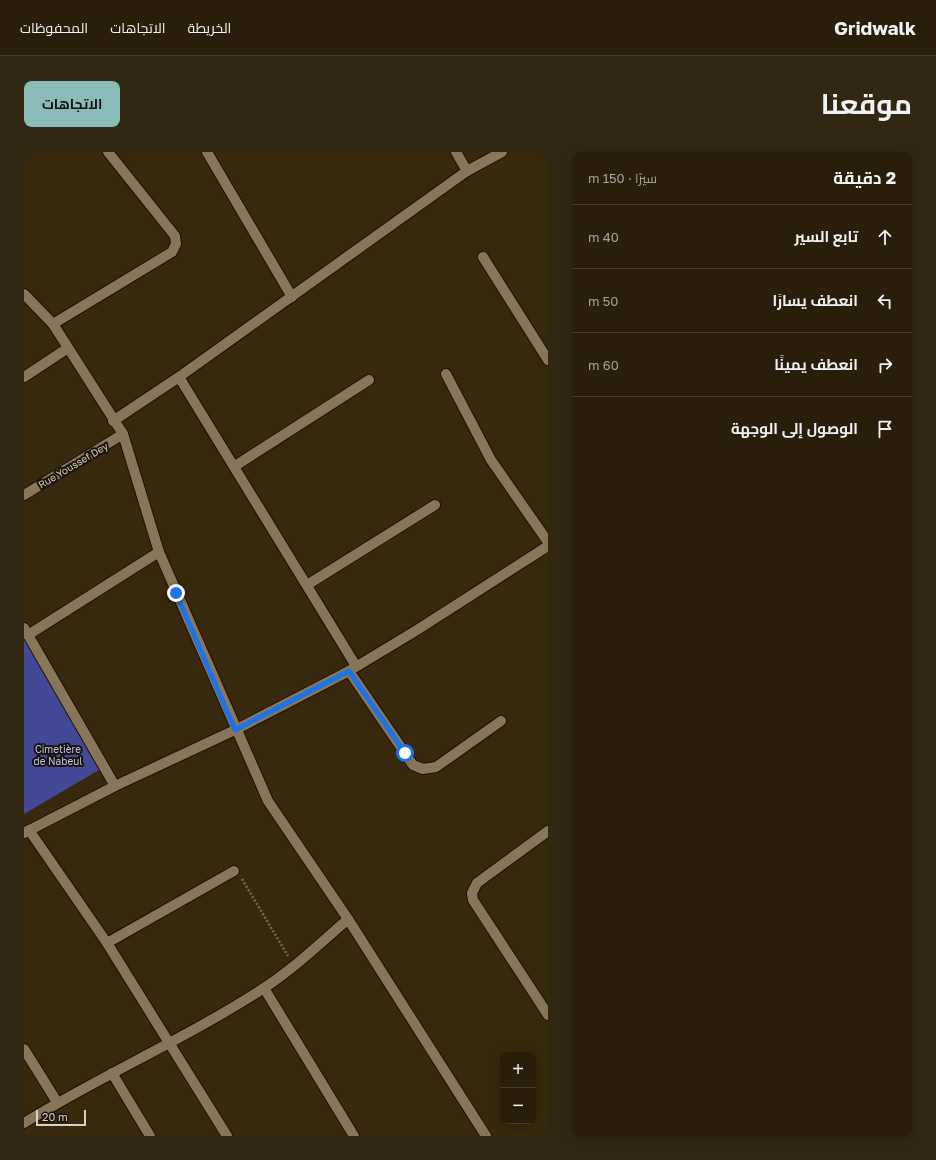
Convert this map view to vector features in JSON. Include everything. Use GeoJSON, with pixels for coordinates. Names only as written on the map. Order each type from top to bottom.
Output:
{"type":"FeatureCollection","features":[{"type":"Feature","properties":{"kind":"street"},"geometry":{"type":"LineString","coordinates":[[53,324],[172,252],[176,244],[176,236],[108,152]]}},
{"type":"Feature","properties":{"kind":"street"},"geometry":{"type":"LineString","coordinates":[[207,152],[292,297]]}},
{"type":"Feature","properties":{"kind":"street"},"geometry":{"type":"LineString","coordinates":[[456,152],[467,171]]}},
{"type":"Feature","properties":{"kind":"street"},"geometry":{"type":"LineString","coordinates":[[113,421],[179,377],[467,171],[502,152]]}},
{"type":"Feature","properties":{"kind":"street"},"geometry":{"type":"LineString","coordinates":[[483,257],[548,360]]}},
{"type":"Feature","properties":{"kind":"street"},"geometry":{"type":"LineString","coordinates":[[24,294],[53,324],[113,421],[123,434],[159,552],[235,730],[268,801],[348,919],[486,1136]]}},
{"type":"Feature","properties":{"kind":"street"},"geometry":{"type":"LineString","coordinates":[[24,378],[68,348]]}},
{"type":"Feature","properties":{"kind":"street"},"geometry":{"type":"LineString","coordinates":[[446,374],[491,460],[548,542]]}},
{"type":"Feature","properties":{"kind":"street"},"geometry":{"type":"LineString","coordinates":[[179,377],[307,585],[352,668],[413,764],[423,768],[436,767],[501,721]]}},
{"type":"Feature","properties":{"kind":"street"},"geometry":{"type":"LineString","coordinates":[[235,466],[369,380]]}},
{"type":"Feature","properties":{"kind":"street","name":"Rue Youssef Dey"},"geometry":{"type":"LineString","coordinates":[[24,495],[123,434]]}},
{"type":"Feature","properties":{"kind":"street"},"geometry":{"type":"LineString","coordinates":[[307,585],[435,505]]}},
{"type":"Feature","properties":{"kind":"street"},"geometry":{"type":"LineString","coordinates":[[227,1136],[107,943],[27,832],[115,786],[235,730],[352,668],[417,630],[548,546]]}},
{"type":"Feature","properties":{"kind":"street"},"geometry":{"type":"LineString","coordinates":[[115,786],[26,632],[159,552]]}},
{"type":"Feature","properties":{"kind":"street"},"geometry":{"type":"LineString","coordinates":[[548,831],[477,883],[472,893],[473,900],[548,1015]]}},
{"type":"Feature","properties":{"kind":"street"},"geometry":{"type":"LineString","coordinates":[[107,943],[234,871]]}},
{"type":"Feature","properties":{"kind":"street"},"geometry":{"type":"LineString","coordinates":[[24,1123],[58,1102],[170,1043],[264,988],[294,966],[348,919]]}},
{"type":"Feature","properties":{"kind":"street"},"geometry":{"type":"LineString","coordinates":[[264,988],[354,1136]]}},
{"type":"Feature","properties":{"kind":"street"},"geometry":{"type":"LineString","coordinates":[[24,1049],[58,1102]]}},
{"type":"Feature","properties":{"kind":"street"},"geometry":{"type":"LineString","coordinates":[[112,1073],[150,1136]]}},
{"type":"Feature","properties":{"kind":"path"},"geometry":{"type":"LineString","coordinates":[[234,871],[241,876],[294,966]]}},
{"type":"Feature","properties":{"kind":"green space","name":"Cimetière de Nabeul"},"geometry":{"type":"Polygon","coordinates":[[[24,636],[104,767],[24,814],[24,636]]]}},
{"type":"Feature","properties":{"kind":"route"},"geometry":{"type":"LineString","coordinates":[[176,593],[235,730],[349,671],[405,753]]}}]}
